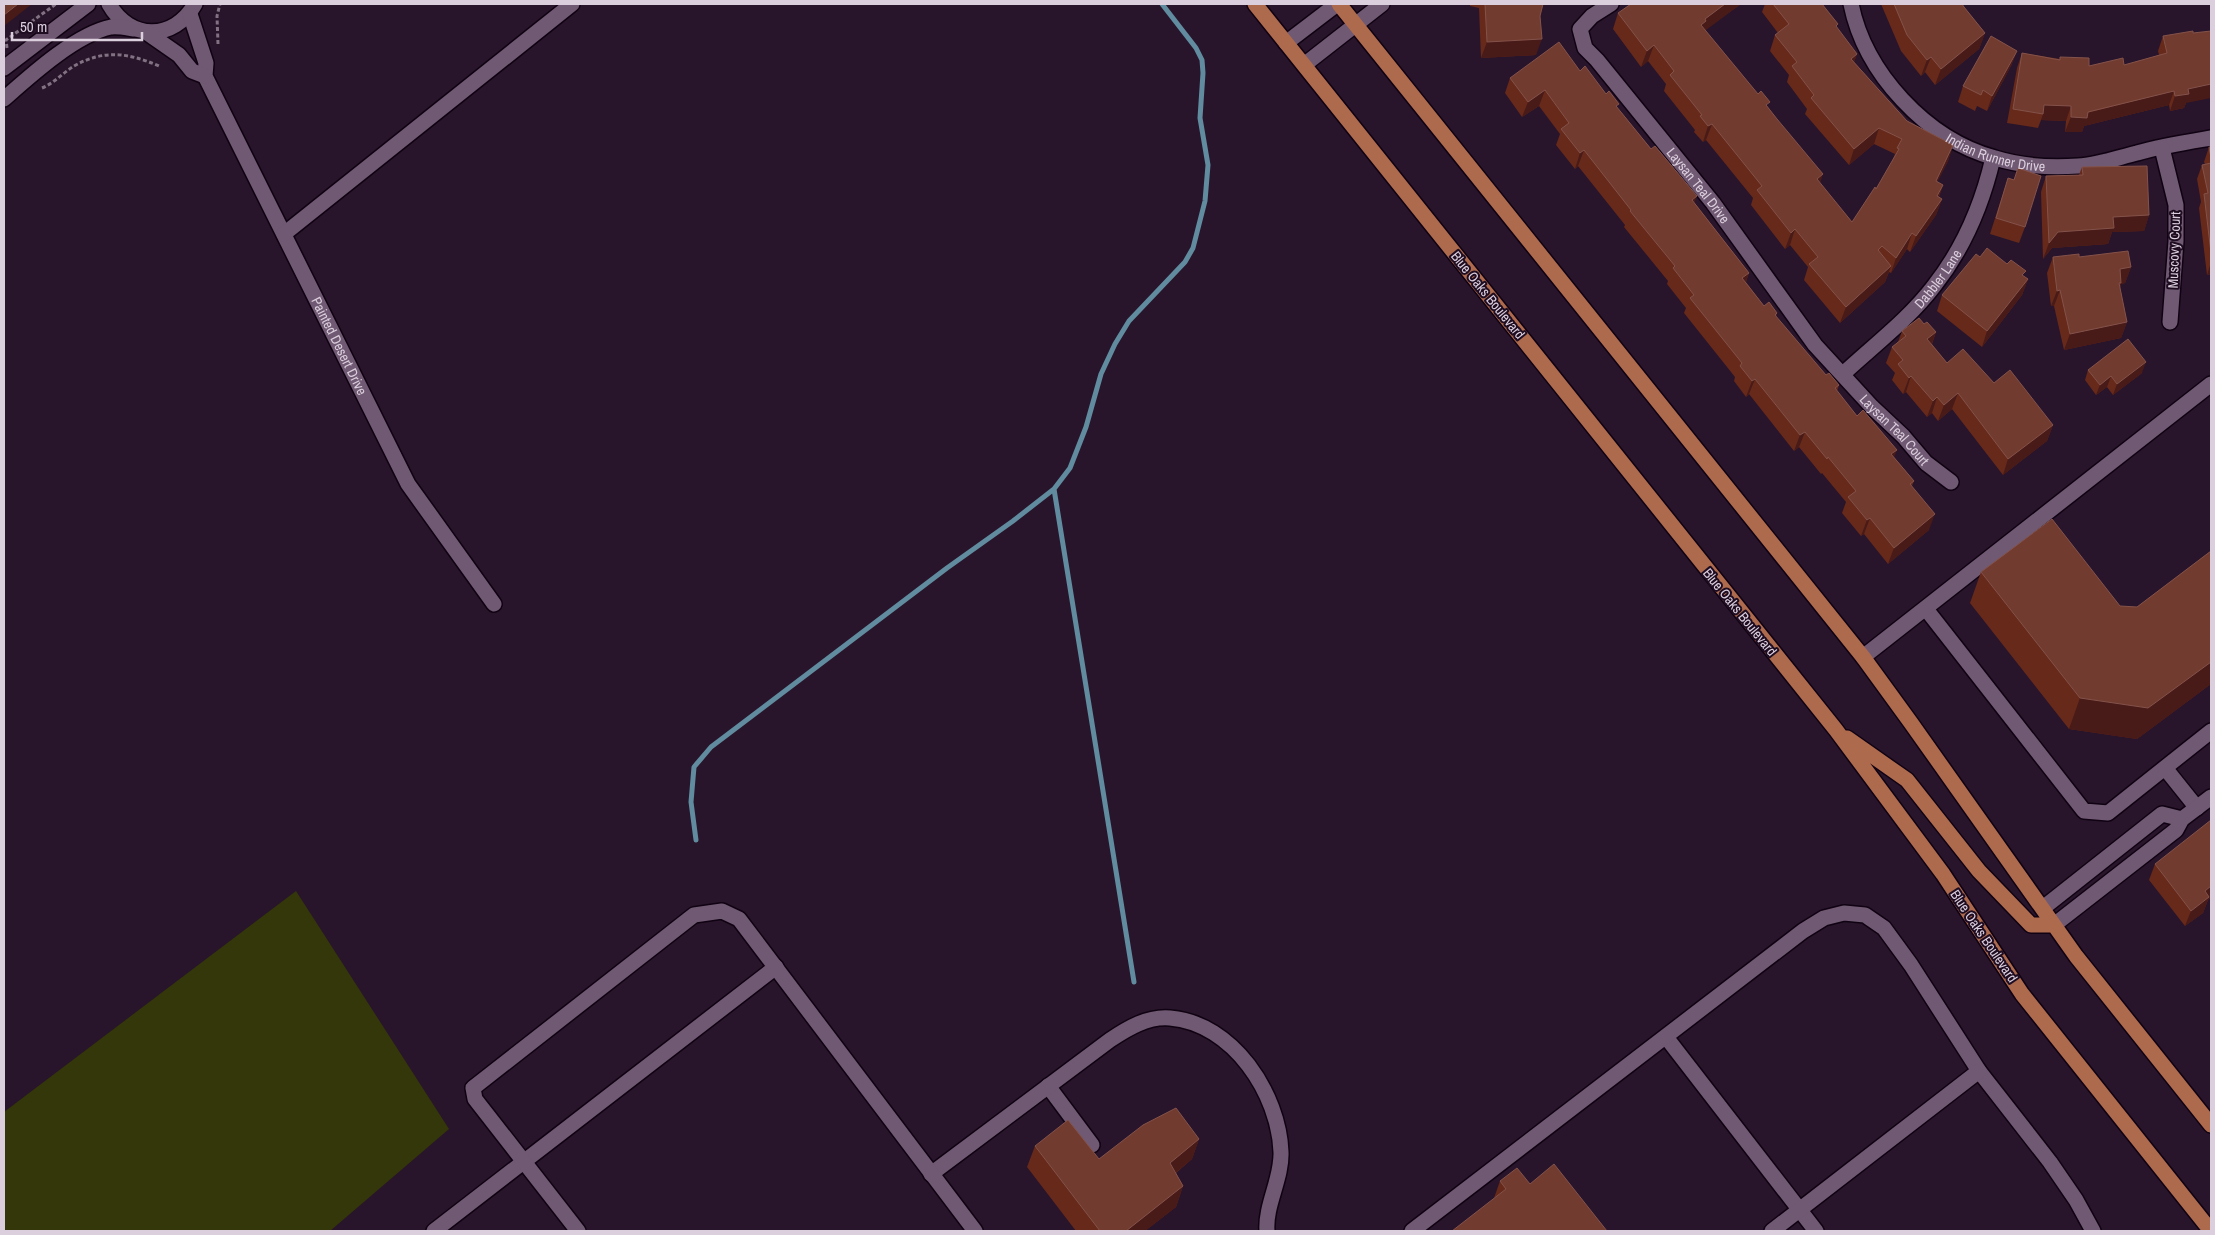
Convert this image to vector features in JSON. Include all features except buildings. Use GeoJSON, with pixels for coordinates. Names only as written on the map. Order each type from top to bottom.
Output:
{"type":"FeatureCollection","features":[{"type":"Feature","properties":{"kind":"main road","name":"Blue Oaks Boulevard"},"geometry":{"type":"LineString","coordinates":[[1255,4],[1836,730],[1942,874],[2022,994],[2210,1231]]}},
{"type":"Feature","properties":{"kind":"main road"},"geometry":{"type":"LineString","coordinates":[[1338,4],[1863,657],[2076,956],[2211,1125]]}},
{"type":"Feature","properties":{"kind":"main road"},"geometry":{"type":"LineString","coordinates":[[1836,730],[1907,780],[1978,871],[2031,925],[2054,925]]}},
{"type":"Feature","properties":{"kind":"street"},"geometry":{"type":"LineString","coordinates":[[4,68],[88,4]]}},
{"type":"Feature","properties":{"kind":"street","name":"Painted Desert Drive"},"geometry":{"type":"LineString","coordinates":[[109,4],[114,14],[179,55],[192,71],[205,76]]}},
{"type":"Feature","properties":{"kind":"street"},"geometry":{"type":"LineString","coordinates":[[284,234],[572,4]]}},
{"type":"Feature","properties":{"kind":"street"},"geometry":{"type":"LineString","coordinates":[[1286,43],[1338,4]]}},
{"type":"Feature","properties":{"kind":"street"},"geometry":{"type":"LineString","coordinates":[[1304,65],[1382,4]]}},
{"type":"Feature","properties":{"kind":"street","name":"Laysan Teal Drive"},"geometry":{"type":"LineString","coordinates":[[1612,4],[1592,16],[1580,29],[1585,48],[1597,60],[1713,203],[1809,338],[1842,374]]}},
{"type":"Feature","properties":{"kind":"street","name":"Indian Runner Drive"},"geometry":{"type":"LineString","coordinates":[[1851,4],[1861,36],[1876,64],[1902,99],[1933,127],[1963,145],[1994,158],[2022,164],[2052,167],[2080,166],[2109,162],[2138,152],[2211,138]]}},
{"type":"Feature","properties":{"kind":"street"},"geometry":{"type":"LineString","coordinates":[[4,99],[58,55],[94,32],[113,27],[158,32],[181,22],[192,9]]}},
{"type":"Feature","properties":{"kind":"street","name":"Painted Desert Drive"},"geometry":{"type":"LineString","coordinates":[[192,9],[206,63],[205,76],[408,484],[494,604]]}},
{"type":"Feature","properties":{"kind":"street","name":"Muscovy Court"},"geometry":{"type":"LineString","coordinates":[[2162,148],[2176,206],[2176,241],[2170,322]]}},
{"type":"Feature","properties":{"kind":"street","name":"Dabbler Lane"},"geometry":{"type":"LineString","coordinates":[[1842,374],[1916,307],[1934,287],[1970,230],[1994,158]]}},
{"type":"Feature","properties":{"kind":"street","name":"Laysan Teal Court"},"geometry":{"type":"LineString","coordinates":[[1842,374],[1872,407],[1912,445],[1926,463],[1951,482]]}},
{"type":"Feature","properties":{"kind":"street"},"geometry":{"type":"LineString","coordinates":[[1863,657],[2211,384]]}},
{"type":"Feature","properties":{"kind":"street"},"geometry":{"type":"LineString","coordinates":[[1926,609],[2084,811],[2108,813],[2211,731]]}},
{"type":"Feature","properties":{"kind":"street"},"geometry":{"type":"LineString","coordinates":[[2165,768],[2197,808]]}},
{"type":"Feature","properties":{"kind":"street"},"geometry":{"type":"LineString","coordinates":[[2054,925],[2176,830],[2182,819],[2211,797]]}},
{"type":"Feature","properties":{"kind":"street"},"geometry":{"type":"LineString","coordinates":[[2043,908],[2162,814],[2182,819]]}},
{"type":"Feature","properties":{"kind":"street"},"geometry":{"type":"LineString","coordinates":[[578,1231],[475,1099],[473,1088],[694,916],[722,910],[739,919],[975,1231]]}},
{"type":"Feature","properties":{"kind":"street"},"geometry":{"type":"LineString","coordinates":[[1412,1231],[1803,931],[1824,918],[1844,913],[1865,915],[1884,928],[1906,957],[1979,1071],[2050,1162],[2076,1200],[2093,1231]]}},
{"type":"Feature","properties":{"kind":"street"},"geometry":{"type":"LineString","coordinates":[[434,1231],[776,967]]}},
{"type":"Feature","properties":{"kind":"street"},"geometry":{"type":"LineString","coordinates":[[931,1174],[1110,1040],[1130,1027],[1148,1020],[1169,1018],[1191,1022],[1216,1035],[1237,1051],[1269,1098],[1277,1124],[1281,1153],[1278,1178],[1267,1222],[1267,1231]]}},
{"type":"Feature","properties":{"kind":"street"},"geometry":{"type":"LineString","coordinates":[[1666,1037],[1816,1231]]}},
{"type":"Feature","properties":{"kind":"street"},"geometry":{"type":"LineString","coordinates":[[1772,1231],[1979,1071]]}},
{"type":"Feature","properties":{"kind":"street"},"geometry":{"type":"LineString","coordinates":[[1048,1086],[1092,1144]]}},
{"type":"Feature","properties":{"kind":"path"},"geometry":{"type":"LineString","coordinates":[[218,44],[217,16],[220,4]]}},
{"type":"Feature","properties":{"kind":"path"},"geometry":{"type":"LineString","coordinates":[[23,82],[43,88],[73,66],[91,58],[107,54],[137,56],[159,66]]}},
{"type":"Feature","properties":{"kind":"green space"},"geometry":{"type":"Polygon","coordinates":[[[296,891],[449,1129],[330,1231],[4,1231],[4,1112],[296,891]]]}},
{"type":"Feature","properties":{"kind":"waterway"},"geometry":{"type":"LineString","coordinates":[[696,840],[691,802],[694,767],[711,747],[1054,489],[1070,468],[1086,427],[1101,374],[1115,344],[1129,321],[1185,262],[1193,248],[1205,201],[1208,165],[1200,118],[1202,60],[1196,48],[1162,4]]}},
{"type":"Feature","properties":{"kind":"waterway"},"geometry":{"type":"LineString","coordinates":[[1054,489],[1134,982]]}}]}
